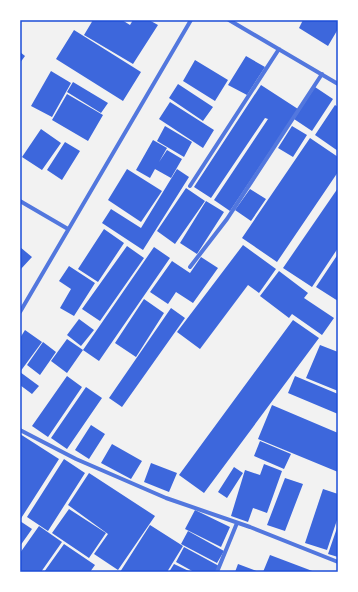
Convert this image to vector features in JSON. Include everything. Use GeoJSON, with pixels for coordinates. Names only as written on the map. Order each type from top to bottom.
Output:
{"type":"FeatureCollection","features":[{"type":"Feature","properties":{"kind":"street"},"geometry":{"type":"LineString","coordinates":[[20,312],[191,20]]}},
{"type":"Feature","properties":{"kind":"street"},"geometry":{"type":"LineString","coordinates":[[229,20],[338,84]]}},
{"type":"Feature","properties":{"kind":"street"},"geometry":{"type":"LineString","coordinates":[[190,186],[279,49]]}},
{"type":"Feature","properties":{"kind":"street"},"geometry":{"type":"LineString","coordinates":[[190,267],[227,219],[322,74]]}},
{"type":"Feature","properties":{"kind":"street"},"geometry":{"type":"LineString","coordinates":[[20,200],[68,230]]}},
{"type":"Feature","properties":{"kind":"street"},"geometry":{"type":"LineString","coordinates":[[20,430],[76,459],[159,495],[338,562]]}},
{"type":"Feature","properties":{"kind":"street"},"geometry":{"type":"LineString","coordinates":[[217,572],[237,523]]}},
{"type":"Feature","properties":{"kind":"building"},"geometry":{"type":"Polygon","coordinates":[[[93,20],[122,20],[130,25],[133,20],[149,20],[158,25],[133,64],[84,35],[93,20]]]}},
{"type":"Feature","properties":{"kind":"building"},"geometry":{"type":"Polygon","coordinates":[[[303,20],[338,20],[338,29],[328,46],[299,28],[303,20]]]}},
{"type":"Feature","properties":{"kind":"building"},"geometry":{"type":"Polygon","coordinates":[[[74,30],[141,72],[123,101],[56,59],[74,30]]]}},
{"type":"Feature","properties":{"kind":"building"},"geometry":{"type":"Polygon","coordinates":[[[20,52],[25,56],[20,63],[20,52]]]}},
{"type":"Feature","properties":{"kind":"building"},"geometry":{"type":"Polygon","coordinates":[[[246,56],[265,67],[247,95],[228,85],[246,56]]]}},
{"type":"Feature","properties":{"kind":"building"},"geometry":{"type":"Polygon","coordinates":[[[195,60],[228,80],[215,101],[183,81],[195,60]]]}},
{"type":"Feature","properties":{"kind":"building"},"geometry":{"type":"Polygon","coordinates":[[[51,71],[71,83],[52,117],[31,106],[51,71]]]}},
{"type":"Feature","properties":{"kind":"building"},"geometry":{"type":"Polygon","coordinates":[[[73,82],[108,103],[101,113],[67,92],[73,82]]]}},
{"type":"Feature","properties":{"kind":"building"},"geometry":{"type":"Polygon","coordinates":[[[178,84],[213,107],[203,121],[169,98],[178,84]]]}},
{"type":"Feature","properties":{"kind":"building"},"geometry":{"type":"Polygon","coordinates":[[[261,85],[298,109],[230,211],[214,200],[268,119],[265,118],[211,198],[194,187],[261,85]]]}},
{"type":"Feature","properties":{"kind":"building"},"geometry":{"type":"Polygon","coordinates":[[[315,87],[333,99],[312,131],[294,119],[315,87]]]}},
{"type":"Feature","properties":{"kind":"building"},"geometry":{"type":"Polygon","coordinates":[[[67,94],[103,115],[88,141],[52,120],[67,94]]]}},
{"type":"Feature","properties":{"kind":"building"},"geometry":{"type":"Polygon","coordinates":[[[170,102],[214,130],[203,148],[159,119],[170,102]]]}},
{"type":"Feature","properties":{"kind":"building"},"geometry":{"type":"Polygon","coordinates":[[[335,105],[338,107],[338,151],[315,135],[335,105]]]}},
{"type":"Feature","properties":{"kind":"building"},"geometry":{"type":"Polygon","coordinates":[[[165,126],[192,142],[184,157],[157,141],[165,126]]]}},
{"type":"Feature","properties":{"kind":"building"},"geometry":{"type":"Polygon","coordinates":[[[292,126],[307,135],[293,157],[278,148],[292,126]]]}},
{"type":"Feature","properties":{"kind":"building"},"geometry":{"type":"Polygon","coordinates":[[[41,129],[61,143],[42,170],[22,157],[41,129]]]}},
{"type":"Feature","properties":{"kind":"building"},"geometry":{"type":"Polygon","coordinates":[[[310,138],[338,157],[338,172],[277,262],[242,238],[310,138]]]}},
{"type":"Feature","properties":{"kind":"building"},"geometry":{"type":"Polygon","coordinates":[[[153,140],[167,148],[159,162],[167,150],[182,159],[171,178],[155,169],[150,178],[136,170],[153,140]]]}},
{"type":"Feature","properties":{"kind":"building"},"geometry":{"type":"Polygon","coordinates":[[[65,142],[80,151],[62,180],[47,170],[65,142]]]}},
{"type":"Feature","properties":{"kind":"building"},"geometry":{"type":"Polygon","coordinates":[[[127,169],[162,191],[141,222],[108,200],[127,169]]]}},
{"type":"Feature","properties":{"kind":"building"},"geometry":{"type":"Polygon","coordinates":[[[177,169],[189,177],[143,250],[102,223],[111,209],[141,228],[177,169]]]}},
{"type":"Feature","properties":{"kind":"building"},"geometry":{"type":"Polygon","coordinates":[[[186,188],[205,201],[175,244],[157,231],[186,188]]]}},
{"type":"Feature","properties":{"kind":"building"},"geometry":{"type":"Polygon","coordinates":[[[338,188],[338,248],[312,287],[283,268],[338,188]]]}},
{"type":"Feature","properties":{"kind":"building"},"geometry":{"type":"Polygon","coordinates":[[[250,189],[266,199],[251,221],[235,210],[250,189]]]}},
{"type":"Feature","properties":{"kind":"building"},"geometry":{"type":"Polygon","coordinates":[[[206,201],[224,212],[197,254],[180,243],[206,201]]]}},
{"type":"Feature","properties":{"kind":"building"},"geometry":{"type":"Polygon","coordinates":[[[104,229],[124,243],[98,282],[78,269],[104,229]]]}},
{"type":"Feature","properties":{"kind":"building"},"geometry":{"type":"Polygon","coordinates":[[[243,245],[276,269],[259,293],[248,285],[200,349],[177,332],[243,245]]]}},
{"type":"Feature","properties":{"kind":"building"},"geometry":{"type":"Polygon","coordinates":[[[127,246],[144,258],[100,321],[82,309],[127,246]]]}},
{"type":"Feature","properties":{"kind":"building"},"geometry":{"type":"Polygon","coordinates":[[[20,247],[32,257],[20,270],[20,247]]]}},
{"type":"Feature","properties":{"kind":"building"},"geometry":{"type":"Polygon","coordinates":[[[154,247],[170,258],[99,361],[83,350],[154,247]]]}},
{"type":"Feature","properties":{"kind":"building"},"geometry":{"type":"Polygon","coordinates":[[[338,254],[338,301],[316,287],[338,254]]]}},
{"type":"Feature","properties":{"kind":"building"},"geometry":{"type":"Polygon","coordinates":[[[201,257],[218,268],[193,303],[176,292],[168,304],[150,292],[172,261],[190,273],[201,257]]]}},
{"type":"Feature","properties":{"kind":"building"},"geometry":{"type":"Polygon","coordinates":[[[69,266],[95,283],[74,316],[60,308],[71,289],[59,281],[69,266]]]}},
{"type":"Feature","properties":{"kind":"building"},"geometry":{"type":"Polygon","coordinates":[[[279,271],[308,293],[304,298],[334,318],[322,335],[292,314],[289,318],[260,296],[279,271]]]}},
{"type":"Feature","properties":{"kind":"building"},"geometry":{"type":"Polygon","coordinates":[[[144,299],[164,313],[136,357],[115,343],[144,299]]]}},
{"type":"Feature","properties":{"kind":"building"},"geometry":{"type":"Polygon","coordinates":[[[171,308],[185,318],[122,407],[109,398],[171,308]]]}},
{"type":"Feature","properties":{"kind":"building"},"geometry":{"type":"Polygon","coordinates":[[[79,319],[94,330],[81,346],[67,335],[79,319]]]}},
{"type":"Feature","properties":{"kind":"building"},"geometry":{"type":"Polygon","coordinates":[[[293,320],[319,338],[204,493],[179,475],[293,320]]]}},
{"type":"Feature","properties":{"kind":"building"},"geometry":{"type":"Polygon","coordinates":[[[25,330],[42,342],[20,372],[20,338],[25,330]]]}},
{"type":"Feature","properties":{"kind":"building"},"geometry":{"type":"Polygon","coordinates":[[[67,339],[83,350],[67,373],[51,361],[67,339]]]}},
{"type":"Feature","properties":{"kind":"building"},"geometry":{"type":"Polygon","coordinates":[[[43,342],[56,352],[40,375],[27,365],[43,342]]]}},
{"type":"Feature","properties":{"kind":"building"},"geometry":{"type":"Polygon","coordinates":[[[320,345],[338,352],[338,391],[306,378],[320,345]]]}},
{"type":"Feature","properties":{"kind":"building"},"geometry":{"type":"Polygon","coordinates":[[[20,372],[39,386],[32,394],[20,385],[20,372]]]}},
{"type":"Feature","properties":{"kind":"building"},"geometry":{"type":"Polygon","coordinates":[[[67,376],[82,387],[48,437],[32,426],[67,376]]]}},
{"type":"Feature","properties":{"kind":"building"},"geometry":{"type":"Polygon","coordinates":[[[295,376],[338,394],[338,414],[288,393],[295,376]]]}},
{"type":"Feature","properties":{"kind":"building"},"geometry":{"type":"Polygon","coordinates":[[[86,387],[102,398],[67,449],[51,438],[86,387]]]}},
{"type":"Feature","properties":{"kind":"building"},"geometry":{"type":"Polygon","coordinates":[[[272,405],[338,433],[338,472],[258,439],[272,405]]]}},
{"type":"Feature","properties":{"kind":"building"},"geometry":{"type":"Polygon","coordinates":[[[91,425],[105,434],[89,459],[75,450],[91,425]]]}},
{"type":"Feature","properties":{"kind":"building"},"geometry":{"type":"Polygon","coordinates":[[[20,434],[59,459],[20,520],[20,434]]]}},
{"type":"Feature","properties":{"kind":"building"},"geometry":{"type":"Polygon","coordinates":[[[260,441],[291,454],[284,469],[254,456],[260,441]]]}},
{"type":"Feature","properties":{"kind":"building"},"geometry":{"type":"Polygon","coordinates":[[[112,444],[142,461],[131,479],[101,463],[112,444]]]}},
{"type":"Feature","properties":{"kind":"building"},"geometry":{"type":"Polygon","coordinates":[[[64,459],[85,473],[48,531],[27,517],[64,459]]]}},
{"type":"Feature","properties":{"kind":"building"},"geometry":{"type":"Polygon","coordinates":[[[151,463],[177,473],[169,492],[144,482],[151,463]]]}},
{"type":"Feature","properties":{"kind":"building"},"geometry":{"type":"Polygon","coordinates":[[[264,464],[282,471],[267,513],[253,508],[248,522],[231,516],[245,470],[260,475],[264,464]]]}},
{"type":"Feature","properties":{"kind":"building"},"geometry":{"type":"Polygon","coordinates":[[[234,467],[243,473],[227,498],[218,492],[234,467]]]}},
{"type":"Feature","properties":{"kind":"building"},"geometry":{"type":"Polygon","coordinates":[[[89,473],[155,516],[118,570],[94,554],[108,534],[68,505],[89,473]]]}},
{"type":"Feature","properties":{"kind":"building"},"geometry":{"type":"Polygon","coordinates":[[[285,478],[303,484],[285,531],[267,525],[285,478]]]}},
{"type":"Feature","properties":{"kind":"building"},"geometry":{"type":"Polygon","coordinates":[[[323,489],[338,494],[338,517],[327,550],[305,543],[323,489]]]}},
{"type":"Feature","properties":{"kind":"building"},"geometry":{"type":"Polygon","coordinates":[[[69,509],[106,533],[89,558],[52,533],[69,509]]]}},
{"type":"Feature","properties":{"kind":"building"},"geometry":{"type":"Polygon","coordinates":[[[195,510],[230,527],[221,547],[185,529],[195,510]]]}},
{"type":"Feature","properties":{"kind":"building"},"geometry":{"type":"Polygon","coordinates":[[[20,521],[32,529],[20,546],[20,521]]]}},
{"type":"Feature","properties":{"kind":"building"},"geometry":{"type":"Polygon","coordinates":[[[150,525],[183,546],[167,572],[120,572],[150,525]]]}},
{"type":"Feature","properties":{"kind":"building"},"geometry":{"type":"Polygon","coordinates":[[[338,525],[338,557],[328,554],[338,525]]]}},
{"type":"Feature","properties":{"kind":"building"},"geometry":{"type":"Polygon","coordinates":[[[39,526],[62,542],[41,572],[20,572],[20,553],[39,526]]]}},
{"type":"Feature","properties":{"kind":"building"},"geometry":{"type":"Polygon","coordinates":[[[188,531],[224,551],[217,563],[181,544],[188,531]]]}},
{"type":"Feature","properties":{"kind":"building"},"geometry":{"type":"Polygon","coordinates":[[[64,544],[95,565],[90,572],[44,572],[64,544]]]}},
{"type":"Feature","properties":{"kind":"building"},"geometry":{"type":"Polygon","coordinates":[[[184,547],[219,566],[216,572],[194,572],[176,562],[184,547]]]}},
{"type":"Feature","properties":{"kind":"building"},"geometry":{"type":"Polygon","coordinates":[[[270,555],[315,572],[263,572],[270,555]]]}},
{"type":"Feature","properties":{"kind":"building"},"geometry":{"type":"Polygon","coordinates":[[[174,564],[191,572],[169,572],[174,564]]]}},
{"type":"Feature","properties":{"kind":"building"},"geometry":{"type":"Polygon","coordinates":[[[238,564],[259,572],[235,572],[238,564]]]}}]}
